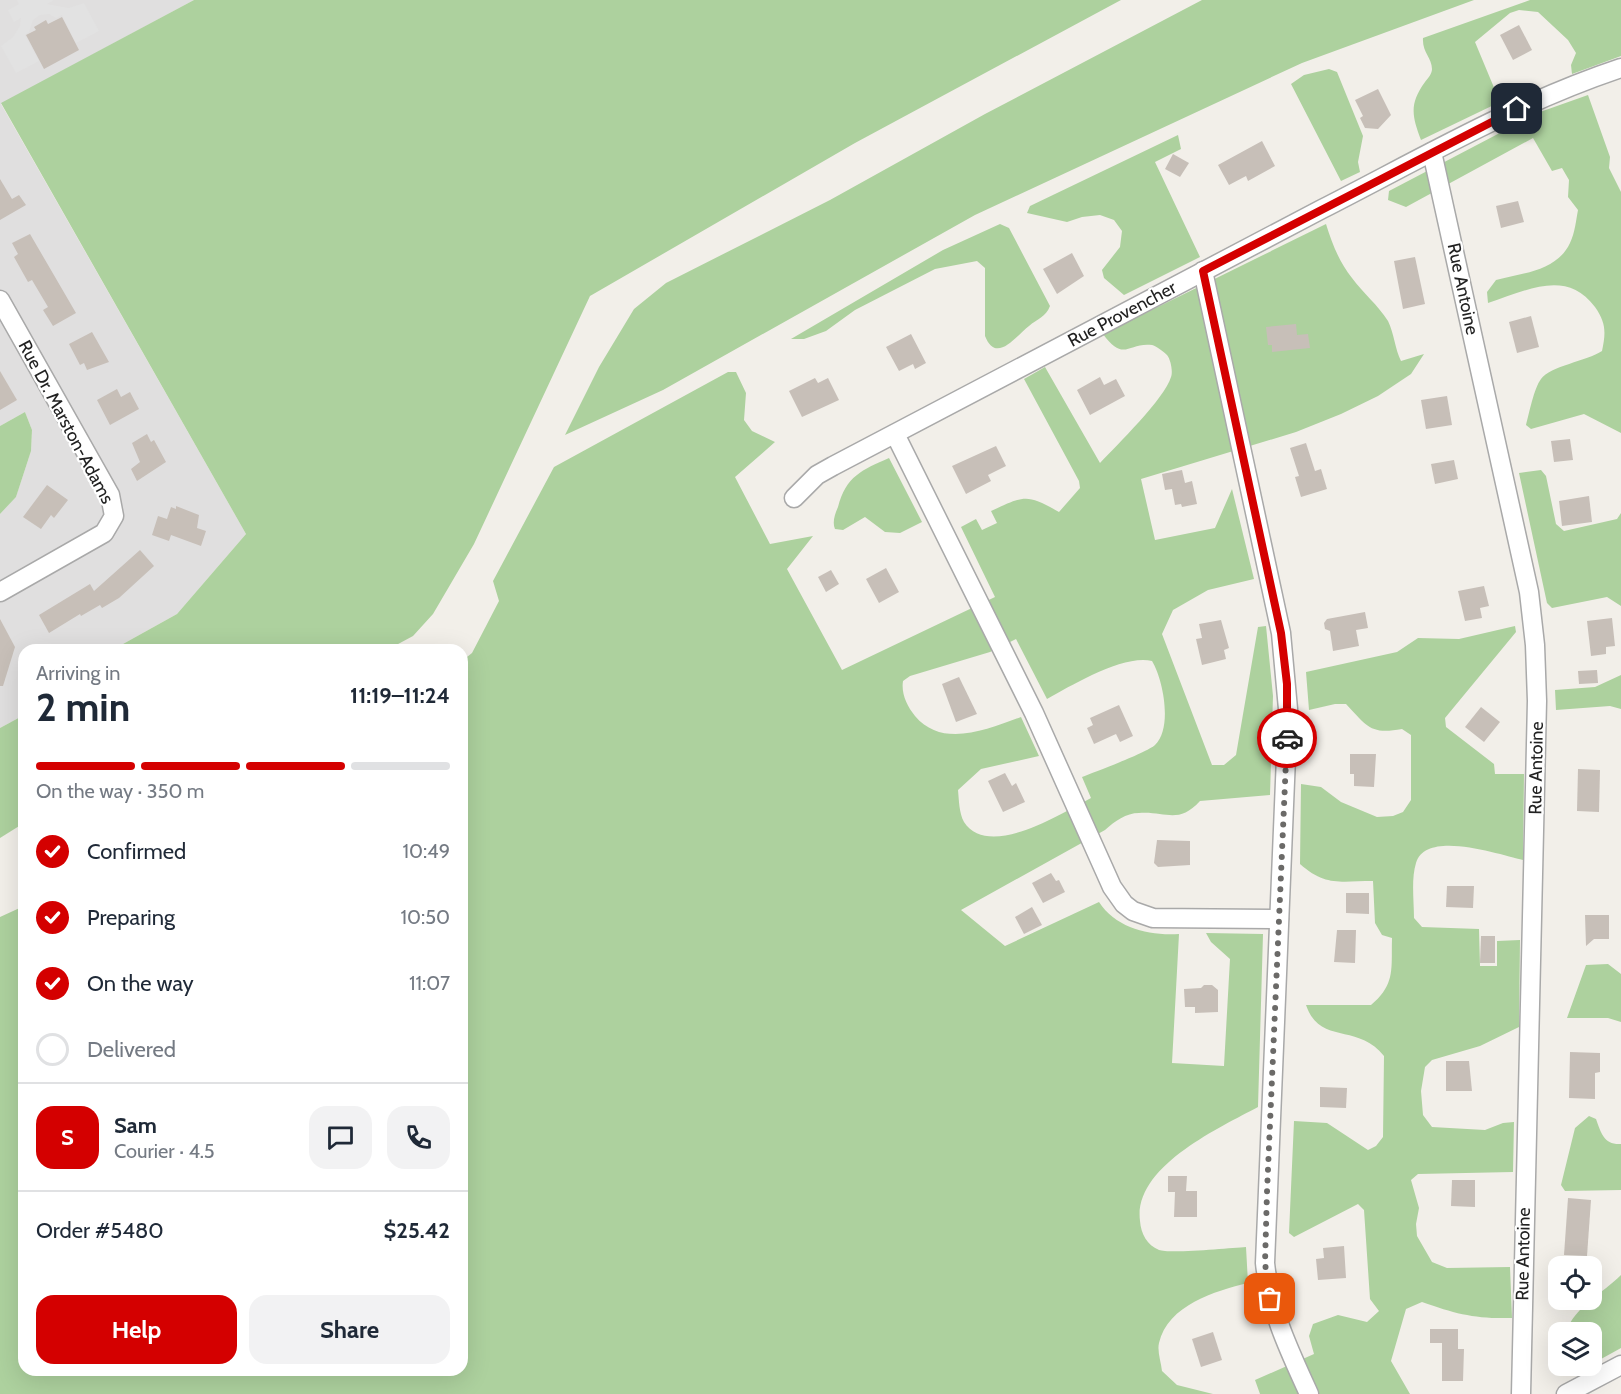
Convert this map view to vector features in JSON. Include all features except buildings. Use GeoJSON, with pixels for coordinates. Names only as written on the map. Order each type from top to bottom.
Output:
{"type":"FeatureCollection","features":[{"type":"Feature","properties":{"kind":"street","name":"Rue Provencher"},"geometry":{"type":"LineString","coordinates":[[794,498],[817,475],[1203,271],[1533,102],[1621,68]]}},
{"type":"Feature","properties":{"kind":"street","name":"Rue Antoine"},"geometry":{"type":"LineString","coordinates":[[1432,152],[1524,565],[1535,645],[1537,701],[1521,1394]]}},
{"type":"Feature","properties":{"kind":"street"},"geometry":{"type":"LineString","coordinates":[[1203,271],[1285,658],[1288,709],[1265,1263],[1276,1319],[1309,1394]]}},
{"type":"Feature","properties":{"kind":"street","name":"Rue Dr. Marston-Adams"},"geometry":{"type":"LineString","coordinates":[[0,300],[110,495],[114,516],[104,533],[0,592]]}},
{"type":"Feature","properties":{"kind":"street"},"geometry":{"type":"LineString","coordinates":[[895,434],[1020,682],[1112,887],[1124,904],[1133,911],[1153,918],[1279,919]]}},
{"type":"Feature","properties":{"kind":"street"},"geometry":{"type":"LineString","coordinates":[[1566,1394],[1621,1365]]}},
{"type":"Feature","properties":{"kind":"shaded area"},"geometry":{"type":"Polygon","coordinates":[[[0,0],[194,0],[1,104],[246,534],[177,614],[123,644],[18,644],[18,718],[0,728],[0,514],[16,497],[31,451],[32,430],[25,412],[0,426],[0,0]]]}},
{"type":"Feature","properties":{"kind":"shaded area"},"geometry":{"type":"Polygon","coordinates":[[[17,0],[54,0],[47,4],[69,8],[84,3],[99,31],[76,43],[62,15],[56,18],[49,14],[40,15],[33,20],[29,32],[25,35],[39,61],[16,73],[1,46],[13,37],[20,26],[21,18],[14,22],[8,10],[19,4],[17,0]]]}},
{"type":"Feature","properties":{"kind":"green space"},"geometry":{"type":"Polygon","coordinates":[[[194,0],[1121,0],[855,143],[590,296],[474,544],[433,614],[413,636],[398,644],[123,644],[177,614],[246,534],[1,103],[194,0]]]}},
{"type":"Feature","properties":{"kind":"green space"},"geometry":{"type":"Polygon","coordinates":[[[1202,0],[1474,0],[1302,63],[975,215],[663,390],[565,435],[599,367],[634,309],[666,283],[830,200],[985,114],[1202,0]]]}},
{"type":"Feature","properties":{"kind":"green space"},"geometry":{"type":"Polygon","coordinates":[[[1530,0],[1621,0],[1621,56],[1572,74],[1571,65],[1576,53],[1568,40],[1538,12],[1519,10],[1510,13],[1475,42],[1500,102],[1421,140],[1414,117],[1414,104],[1432,69],[1423,38],[1530,0]]]}},
{"type":"Feature","properties":{"kind":"green space"},"geometry":{"type":"Polygon","coordinates":[[[1329,69],[1337,72],[1363,136],[1358,162],[1360,172],[1341,181],[1291,84],[1304,75],[1329,69]]]}},
{"type":"Feature","properties":{"kind":"green space"},"geometry":{"type":"Polygon","coordinates":[[[1588,95],[1610,157],[1609,168],[1621,192],[1621,433],[1584,414],[1531,429],[1526,425],[1536,388],[1546,374],[1602,351],[1603,323],[1595,307],[1584,295],[1571,288],[1558,285],[1545,286],[1488,303],[1487,292],[1496,280],[1528,273],[1557,260],[1573,235],[1578,210],[1568,197],[1569,180],[1562,168],[1552,171],[1533,138],[1406,207],[1388,200],[1389,191],[1540,112],[1588,95]]]}},
{"type":"Feature","properties":{"kind":"green space"},"geometry":{"type":"Polygon","coordinates":[[[1178,135],[1181,149],[1155,162],[1200,257],[1124,295],[1104,278],[1102,270],[1120,247],[1122,231],[1114,220],[1100,215],[1067,222],[1027,213],[1030,206],[1178,135]]]}},
{"type":"Feature","properties":{"kind":"green space"},"geometry":{"type":"Polygon","coordinates":[[[1000,224],[1009,228],[1050,306],[1044,315],[1006,346],[995,348],[989,344],[985,336],[985,268],[977,261],[935,269],[855,310],[826,331],[804,339],[791,339],[943,250],[1000,224]]]}},
{"type":"Feature","properties":{"kind":"green space"},"geometry":{"type":"Polygon","coordinates":[[[1326,224],[1343,265],[1388,321],[1401,361],[1424,354],[1411,374],[1378,396],[1341,414],[1296,432],[1141,479],[1155,540],[1215,528],[1232,489],[1254,579],[1208,590],[1173,610],[1162,634],[1212,765],[1224,765],[1236,755],[1258,627],[1266,626],[1273,696],[1270,795],[1200,801],[1185,813],[1178,815],[1134,813],[1125,816],[1105,830],[961,910],[1005,946],[1099,902],[1114,918],[1134,929],[1179,934],[1172,1063],[1224,1066],[1230,959],[1211,942],[1206,933],[1263,934],[1258,1107],[1222,1126],[1182,1152],[1150,1183],[1141,1201],[1142,1230],[1148,1242],[1159,1250],[1187,1251],[1246,1247],[1248,1283],[1208,1295],[1182,1309],[1164,1330],[1159,1343],[1162,1371],[1177,1385],[1213,1394],[0,1394],[0,917],[18,909],[18,1376],[468,1376],[468,656],[472,653],[499,601],[493,581],[554,467],[728,372],[736,372],[746,393],[744,420],[752,431],[775,442],[735,477],[770,544],[813,536],[787,569],[842,670],[995,597],[961,527],[976,519],[982,530],[997,523],[991,511],[1018,500],[1032,499],[1059,512],[1080,488],[1079,481],[1024,379],[1045,367],[1100,463],[1160,397],[1172,375],[1171,363],[1167,355],[1152,345],[1121,349],[1110,343],[1103,334],[1326,224]],[[1016,639],[990,652],[910,676],[903,681],[904,695],[912,712],[926,726],[939,732],[952,734],[980,731],[1021,717],[1039,756],[981,769],[958,790],[962,818],[975,832],[990,836],[1008,835],[1045,822],[1091,798],[1082,777],[1121,762],[1155,745],[1164,727],[1165,716],[1163,691],[1152,661],[1127,662],[1084,679],[1047,699],[1016,639]]]}},
{"type":"Feature","properties":{"kind":"green space"},"geometry":{"type":"Polygon","coordinates":[[[25,412],[32,430],[31,451],[16,497],[0,514],[0,426],[25,412]]]}},
{"type":"Feature","properties":{"kind":"green space"},"geometry":{"type":"Polygon","coordinates":[[[889,458],[922,522],[900,533],[885,532],[865,517],[843,530],[835,529],[835,515],[841,496],[851,481],[856,475],[889,458]]]}},
{"type":"Feature","properties":{"kind":"green space"},"geometry":{"type":"Polygon","coordinates":[[[1541,470],[1546,476],[1556,524],[1564,531],[1617,519],[1621,513],[1621,606],[1607,597],[1552,608],[1547,603],[1519,473],[1541,470]]]}},
{"type":"Feature","properties":{"kind":"green space"},"geometry":{"type":"Polygon","coordinates":[[[1515,626],[1516,632],[1445,718],[1446,727],[1494,764],[1495,774],[1524,774],[1523,860],[1465,847],[1434,847],[1423,853],[1416,863],[1413,890],[1414,918],[1422,927],[1479,929],[1480,966],[1497,966],[1497,941],[1520,940],[1519,1027],[1480,1046],[1432,1060],[1425,1067],[1421,1091],[1423,1115],[1432,1127],[1485,1130],[1503,1123],[1514,1122],[1513,1172],[1418,1174],[1411,1180],[1419,1208],[1416,1224],[1417,1236],[1432,1262],[1447,1268],[1510,1267],[1512,1318],[1466,1315],[1422,1302],[1406,1309],[1391,1361],[1410,1394],[1260,1394],[1255,1380],[1314,1354],[1309,1336],[1313,1324],[1338,1315],[1367,1322],[1379,1311],[1370,1299],[1364,1210],[1358,1204],[1294,1237],[1289,1233],[1294,1121],[1327,1123],[1368,1150],[1376,1146],[1383,1137],[1384,1056],[1362,1039],[1320,1025],[1312,1018],[1306,1005],[1371,1005],[1385,990],[1392,958],[1392,938],[1382,935],[1375,923],[1373,881],[1334,881],[1318,876],[1300,864],[1301,784],[1321,787],[1341,802],[1377,817],[1393,816],[1403,812],[1411,800],[1411,735],[1402,729],[1376,730],[1359,718],[1346,704],[1309,710],[1306,672],[1397,652],[1418,638],[1459,639],[1515,626]]]}},
{"type":"Feature","properties":{"kind":"green space"},"geometry":{"type":"Polygon","coordinates":[[[1621,675],[1621,709],[1610,706],[1556,710],[1555,690],[1595,687],[1621,675]]]}},
{"type":"Feature","properties":{"kind":"green space"},"geometry":{"type":"Polygon","coordinates":[[[18,718],[18,827],[0,838],[0,728],[18,718]]]}},
{"type":"Feature","properties":{"kind":"green space"},"geometry":{"type":"Polygon","coordinates":[[[1608,964],[1621,974],[1621,1022],[1608,1018],[1567,1018],[1586,965],[1608,964]]]}},
{"type":"Feature","properties":{"kind":"green space"},"geometry":{"type":"Polygon","coordinates":[[[1589,1116],[1596,1119],[1607,1140],[1621,1144],[1621,1190],[1565,1191],[1561,1185],[1575,1128],[1589,1116]]]}},
{"type":"Feature","properties":{"kind":"green space"},"geometry":{"type":"Polygon","coordinates":[[[1621,1275],[1621,1348],[1602,1358],[1602,1322],[1571,1322],[1580,1310],[1602,1310],[1602,1291],[1621,1275]]]}},
{"type":"Feature","properties":{"kind":"way so far"},"geometry":{"type":"LineString","coordinates":[[1270,1299],[1265,1263],[1267,1192],[1287,738]]}},
{"type":"Feature","properties":{"kind":"route"},"geometry":{"type":"LineString","coordinates":[[1287,738],[1287,684],[1281,633],[1203,271],[1517,109]]}}]}
